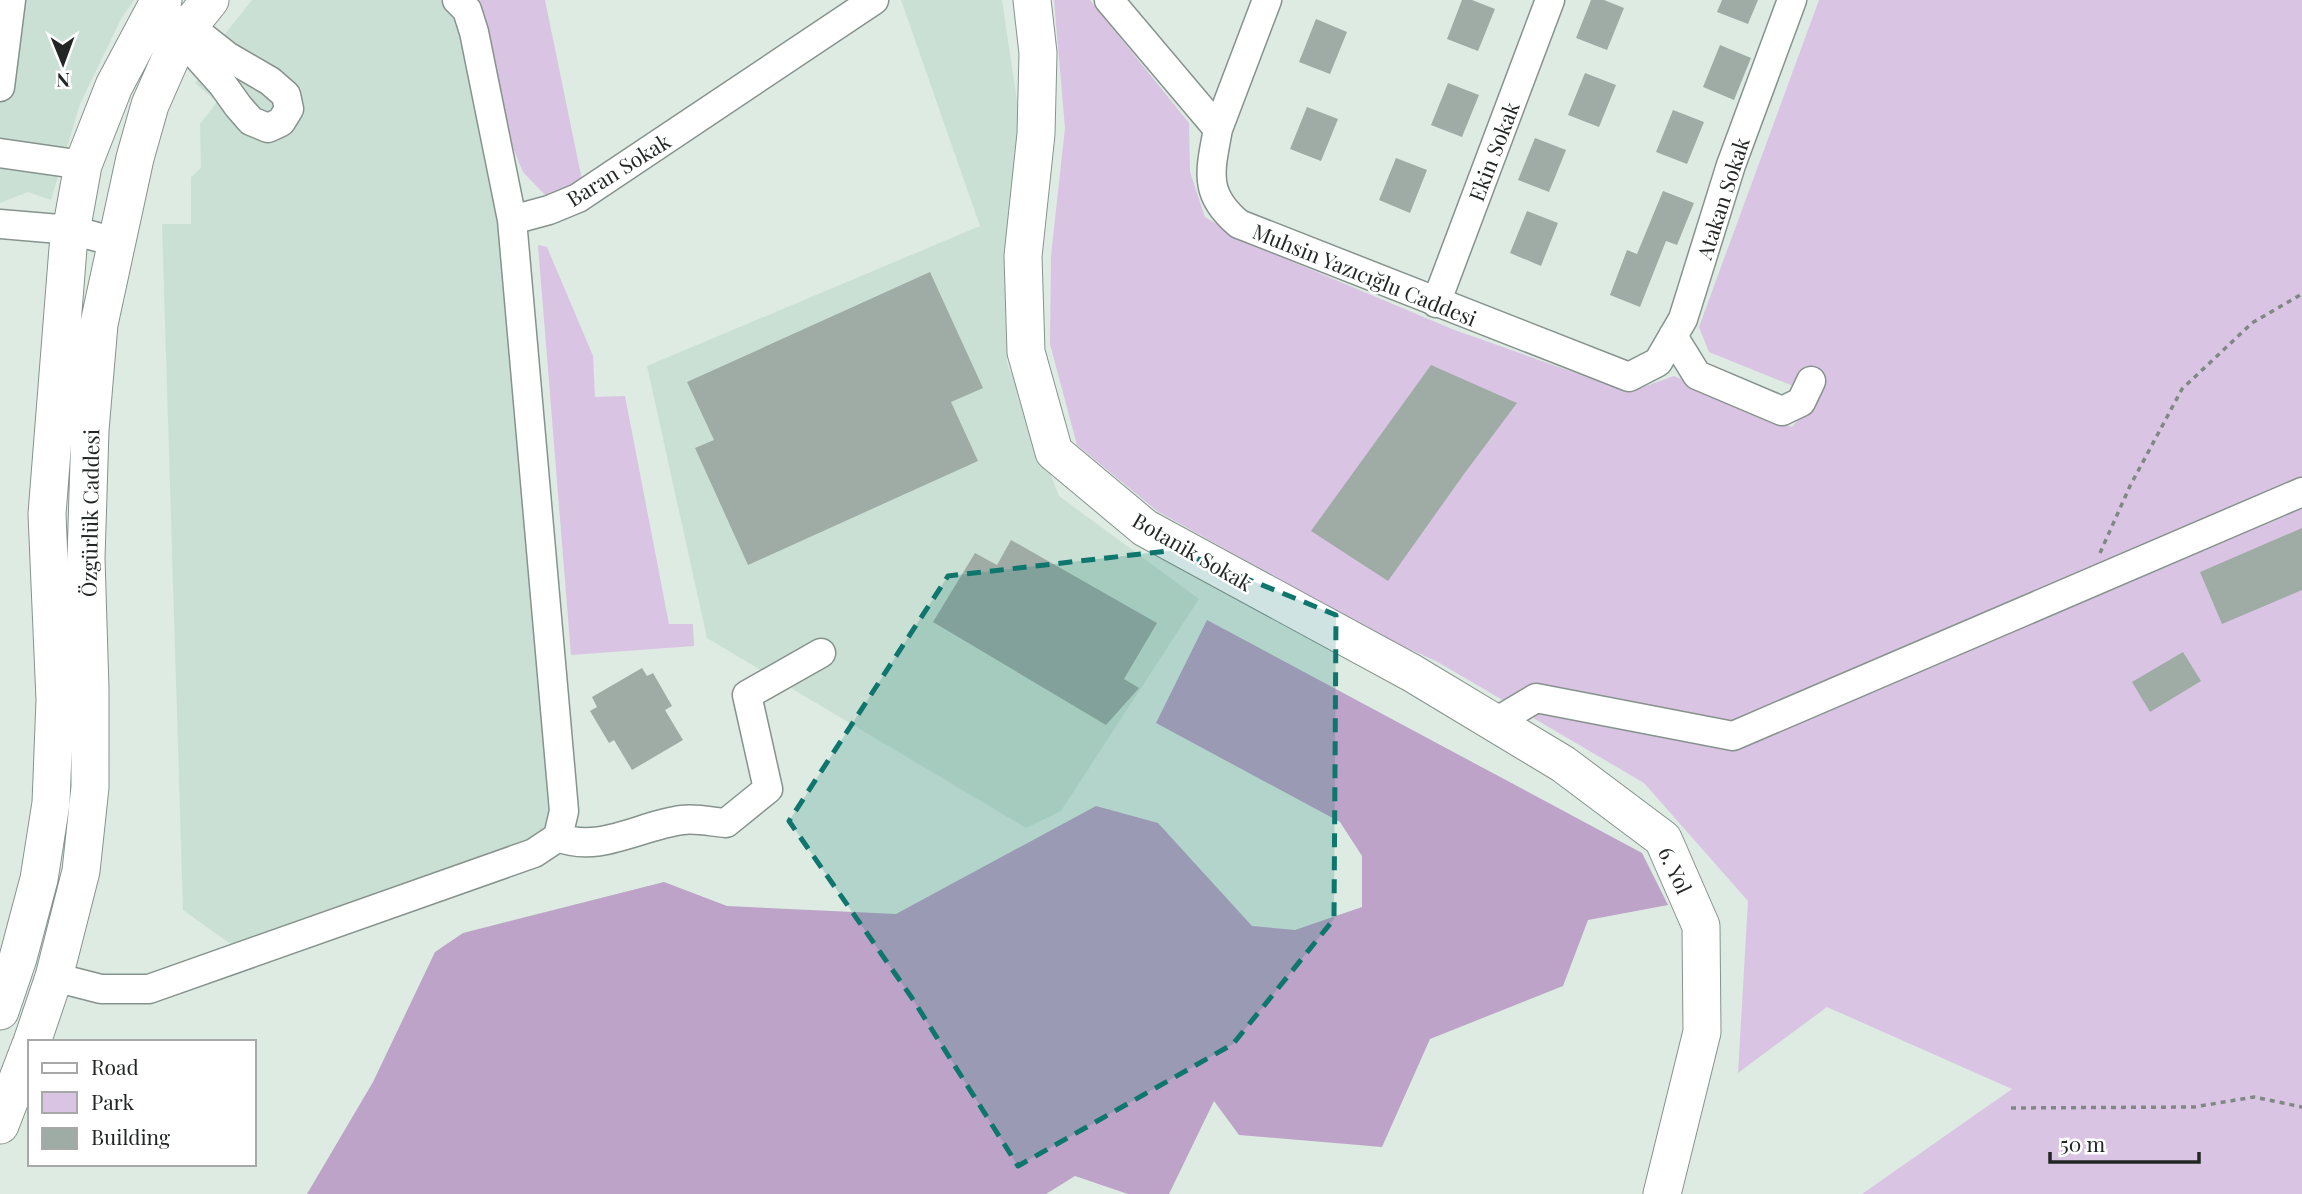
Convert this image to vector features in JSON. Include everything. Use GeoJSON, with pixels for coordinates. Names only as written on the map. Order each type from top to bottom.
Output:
{"type":"FeatureCollection","features":[{"type":"Feature","properties":{"kind":"main road","name":"Botanik Sokak"},"geometry":{"type":"LineString","coordinates":[[1032,0],[1038,52],[1036,134],[1023,256],[1026,352],[1054,452],[1146,528],[1412,673]]}},
{"type":"Feature","properties":{"kind":"main road","name":"Özgürlük Caddesi"},"geometry":{"type":"LineString","coordinates":[[0,1011],[18,958],[39,879],[51,803],[55,700],[47,514],[68,247],[83,165],[114,86],[174,16]]}},
{"type":"Feature","properties":{"kind":"main road","name":"Özgürlük Caddesi"},"geometry":{"type":"LineString","coordinates":[[33,1040],[54,977],[81,871],[90,787],[86,558],[90,430],[99,324],[135,159],[174,16]]}},
{"type":"Feature","properties":{"kind":"main road","name":"6. Yol"},"geometry":{"type":"LineString","coordinates":[[1412,673],[1563,764],[1663,839],[1702,926],[1702,1032],[1662,1194]]}},
{"type":"Feature","properties":{"kind":"main road"},"geometry":{"type":"LineString","coordinates":[[0,1125],[28,1052]]}},
{"type":"Feature","properties":{"kind":"street"},"geometry":{"type":"LineString","coordinates":[[0,87],[10,0]]}},
{"type":"Feature","properties":{"kind":"street"},"geometry":{"type":"LineString","coordinates":[[54,977],[101,989],[149,989],[534,853],[558,836],[564,811],[512,220],[474,32],[467,10],[457,0]]}},
{"type":"Feature","properties":{"kind":"street","name":"Baran Sokak"},"geometry":{"type":"LineString","coordinates":[[512,220],[549,211],[578,198],[874,0]]}},
{"type":"Feature","properties":{"kind":"street"},"geometry":{"type":"LineString","coordinates":[[1109,0],[1218,129]]}},
{"type":"Feature","properties":{"kind":"street","name":"Muhsin Yazıcığlu Caddesi"},"geometry":{"type":"LineString","coordinates":[[1267,0],[1218,129],[1212,159],[1213,191],[1225,212],[1239,224],[1629,377]]}},
{"type":"Feature","properties":{"kind":"street","name":"Ekin Sokak"},"geometry":{"type":"LineString","coordinates":[[1436,303],[1550,0]]}},
{"type":"Feature","properties":{"kind":"street","name":"Atakan Sokak"},"geometry":{"type":"LineString","coordinates":[[1629,377],[1658,362],[1683,319],[1731,165],[1792,0]]}},
{"type":"Feature","properties":{"kind":"street"},"geometry":{"type":"LineString","coordinates":[[0,153],[83,165]]}},
{"type":"Feature","properties":{"kind":"street"},"geometry":{"type":"LineString","coordinates":[[0,224],[71,230],[116,242]]}},
{"type":"Feature","properties":{"kind":"street"},"geometry":{"type":"LineString","coordinates":[[1673,336],[1697,375],[1782,411],[1801,402],[1811,381]]}},
{"type":"Feature","properties":{"kind":"street"},"geometry":{"type":"LineString","coordinates":[[1494,723],[1536,698],[1733,736],[2302,492]]}},
{"type":"Feature","properties":{"kind":"street"},"geometry":{"type":"LineString","coordinates":[[558,836],[570,842],[597,842],[684,820],[726,823],[768,789],[747,695],[821,653]]}},
{"type":"Feature","properties":{"kind":"path"},"geometry":{"type":"LineString","coordinates":[[2086,585],[2130,486],[2182,389],[2252,323],[2302,294]]}},
{"type":"Feature","properties":{"kind":"path"},"geometry":{"type":"LineString","coordinates":[[2011,1108],[2194,1107],[2254,1097],[2302,1107]]}},
{"type":"Feature","properties":{"kind":"highlighted area"},"geometry":{"type":"Polygon","coordinates":[[[1176,550],[1336,615],[1334,919],[1233,1044],[1018,1166],[912,998],[789,821],[948,576],[1176,550]]]}},
{"type":"Feature","properties":{"kind":"shaded area"},"geometry":{"type":"Polygon","coordinates":[[[0,0],[134,0],[121,19],[80,104],[51,200],[28,192],[0,203],[0,0]]]}},
{"type":"Feature","properties":{"kind":"shaded area"},"geometry":{"type":"Polygon","coordinates":[[[252,0],[444,0],[461,21],[497,186],[555,814],[531,846],[232,945],[183,910],[162,224],[191,224],[191,177],[201,168],[200,124],[217,102],[195,83],[230,49],[221,39],[252,0]]]}},
{"type":"Feature","properties":{"kind":"shaded area"},"geometry":{"type":"Polygon","coordinates":[[[901,0],[1002,0],[1020,121],[1011,214],[1007,363],[1059,496],[1199,599],[1061,811],[1026,828],[707,638],[647,366],[980,226],[901,0]]]}},
{"type":"Feature","properties":{"kind":"shaded area"},"geometry":{"type":"Polygon","coordinates":[[[1207,620],[1642,853],[1668,905],[1588,920],[1563,986],[1430,1039],[1382,1147],[1239,1135],[1214,1101],[1169,1194],[1128,1194],[1075,1176],[1046,1194],[307,1194],[373,1082],[435,952],[463,933],[664,882],[727,906],[896,914],[1096,806],[1158,823],[1252,926],[1295,930],[1362,907],[1362,856],[1340,822],[1156,723],[1207,620]]]}},
{"type":"Feature","properties":{"kind":"green space"},"geometry":{"type":"Polygon","coordinates":[[[474,0],[545,0],[582,180],[555,197],[548,198],[523,172],[513,148],[485,15],[474,0]]]}},
{"type":"Feature","properties":{"kind":"green space"},"geometry":{"type":"Polygon","coordinates":[[[1054,0],[1090,0],[1189,123],[1190,172],[1205,217],[1248,243],[1452,329],[1629,392],[1674,376],[1792,427],[1818,396],[1709,352],[1699,327],[1819,0],[2302,0],[2302,1194],[1862,1194],[2012,1089],[1827,1007],[1738,1073],[1748,901],[1644,783],[1436,661],[1385,638],[1157,511],[1077,445],[1050,344],[1051,256],[1065,128],[1054,0]]]}},
{"type":"Feature","properties":{"kind":"green space"},"geometry":{"type":"Polygon","coordinates":[[[538,245],[547,247],[593,356],[595,397],[625,396],[669,624],[693,624],[694,646],[571,655],[538,245]]]}},
{"type":"Feature","properties":{"kind":"building"},"geometry":{"type":"Polygon","coordinates":[[[1462,0],[1472,0],[1495,9],[1478,51],[1447,39],[1462,0]]]}},
{"type":"Feature","properties":{"kind":"building"},"geometry":{"type":"Polygon","coordinates":[[[1591,0],[1604,0],[1624,8],[1607,50],[1576,38],[1591,0]]]}},
{"type":"Feature","properties":{"kind":"building"},"geometry":{"type":"Polygon","coordinates":[[[1722,0],[1758,0],[1748,24],[1717,12],[1722,0]]]}},
{"type":"Feature","properties":{"kind":"building"},"geometry":{"type":"Polygon","coordinates":[[[1316,19],[1347,32],[1330,74],[1299,62],[1316,19]]]}},
{"type":"Feature","properties":{"kind":"building"},"geometry":{"type":"Polygon","coordinates":[[[1720,45],[1751,58],[1734,100],[1703,87],[1720,45]]]}},
{"type":"Feature","properties":{"kind":"building"},"geometry":{"type":"Polygon","coordinates":[[[1585,73],[1616,85],[1599,127],[1568,115],[1585,73]]]}},
{"type":"Feature","properties":{"kind":"building"},"geometry":{"type":"Polygon","coordinates":[[[1448,83],[1479,95],[1462,137],[1431,125],[1448,83]]]}},
{"type":"Feature","properties":{"kind":"building"},"geometry":{"type":"Polygon","coordinates":[[[1307,107],[1338,119],[1321,161],[1290,149],[1307,107]]]}},
{"type":"Feature","properties":{"kind":"building"},"geometry":{"type":"Polygon","coordinates":[[[1673,110],[1704,122],[1687,164],[1656,152],[1673,110]]]}},
{"type":"Feature","properties":{"kind":"building"},"geometry":{"type":"Polygon","coordinates":[[[1535,138],[1566,150],[1549,192],[1518,180],[1535,138]]]}},
{"type":"Feature","properties":{"kind":"building"},"geometry":{"type":"Polygon","coordinates":[[[1396,158],[1427,170],[1410,213],[1379,200],[1396,158]]]}},
{"type":"Feature","properties":{"kind":"building"},"geometry":{"type":"Polygon","coordinates":[[[1663,191],[1694,203],[1677,245],[1666,241],[1640,307],[1610,295],[1627,250],[1637,254],[1663,191]]]}},
{"type":"Feature","properties":{"kind":"building"},"geometry":{"type":"Polygon","coordinates":[[[1527,211],[1558,223],[1541,266],[1510,253],[1527,211]]]}},
{"type":"Feature","properties":{"kind":"building"},"geometry":{"type":"Polygon","coordinates":[[[930,272],[983,388],[951,402],[978,461],[748,565],[695,448],[714,440],[687,382],[930,272]]]}},
{"type":"Feature","properties":{"kind":"building"},"geometry":{"type":"Polygon","coordinates":[[[1431,365],[1517,403],[1388,581],[1311,531],[1431,365]]]}},
{"type":"Feature","properties":{"kind":"building"},"geometry":{"type":"Polygon","coordinates":[[[2302,528],[2302,590],[2222,624],[2200,572],[2302,528]]]}},
{"type":"Feature","properties":{"kind":"building"},"geometry":{"type":"Polygon","coordinates":[[[1011,540],[1157,623],[1124,679],[1139,688],[1106,725],[933,622],[975,553],[997,565],[1011,540]]]}},
{"type":"Feature","properties":{"kind":"building"},"geometry":{"type":"Polygon","coordinates":[[[2183,652],[2201,681],[2150,712],[2132,682],[2183,652]]]}},
{"type":"Feature","properties":{"kind":"building"},"geometry":{"type":"Polygon","coordinates":[[[642,668],[647,676],[653,673],[672,706],[665,710],[683,740],[632,770],[614,740],[609,743],[590,711],[597,707],[592,697],[642,668]]]}}]}
